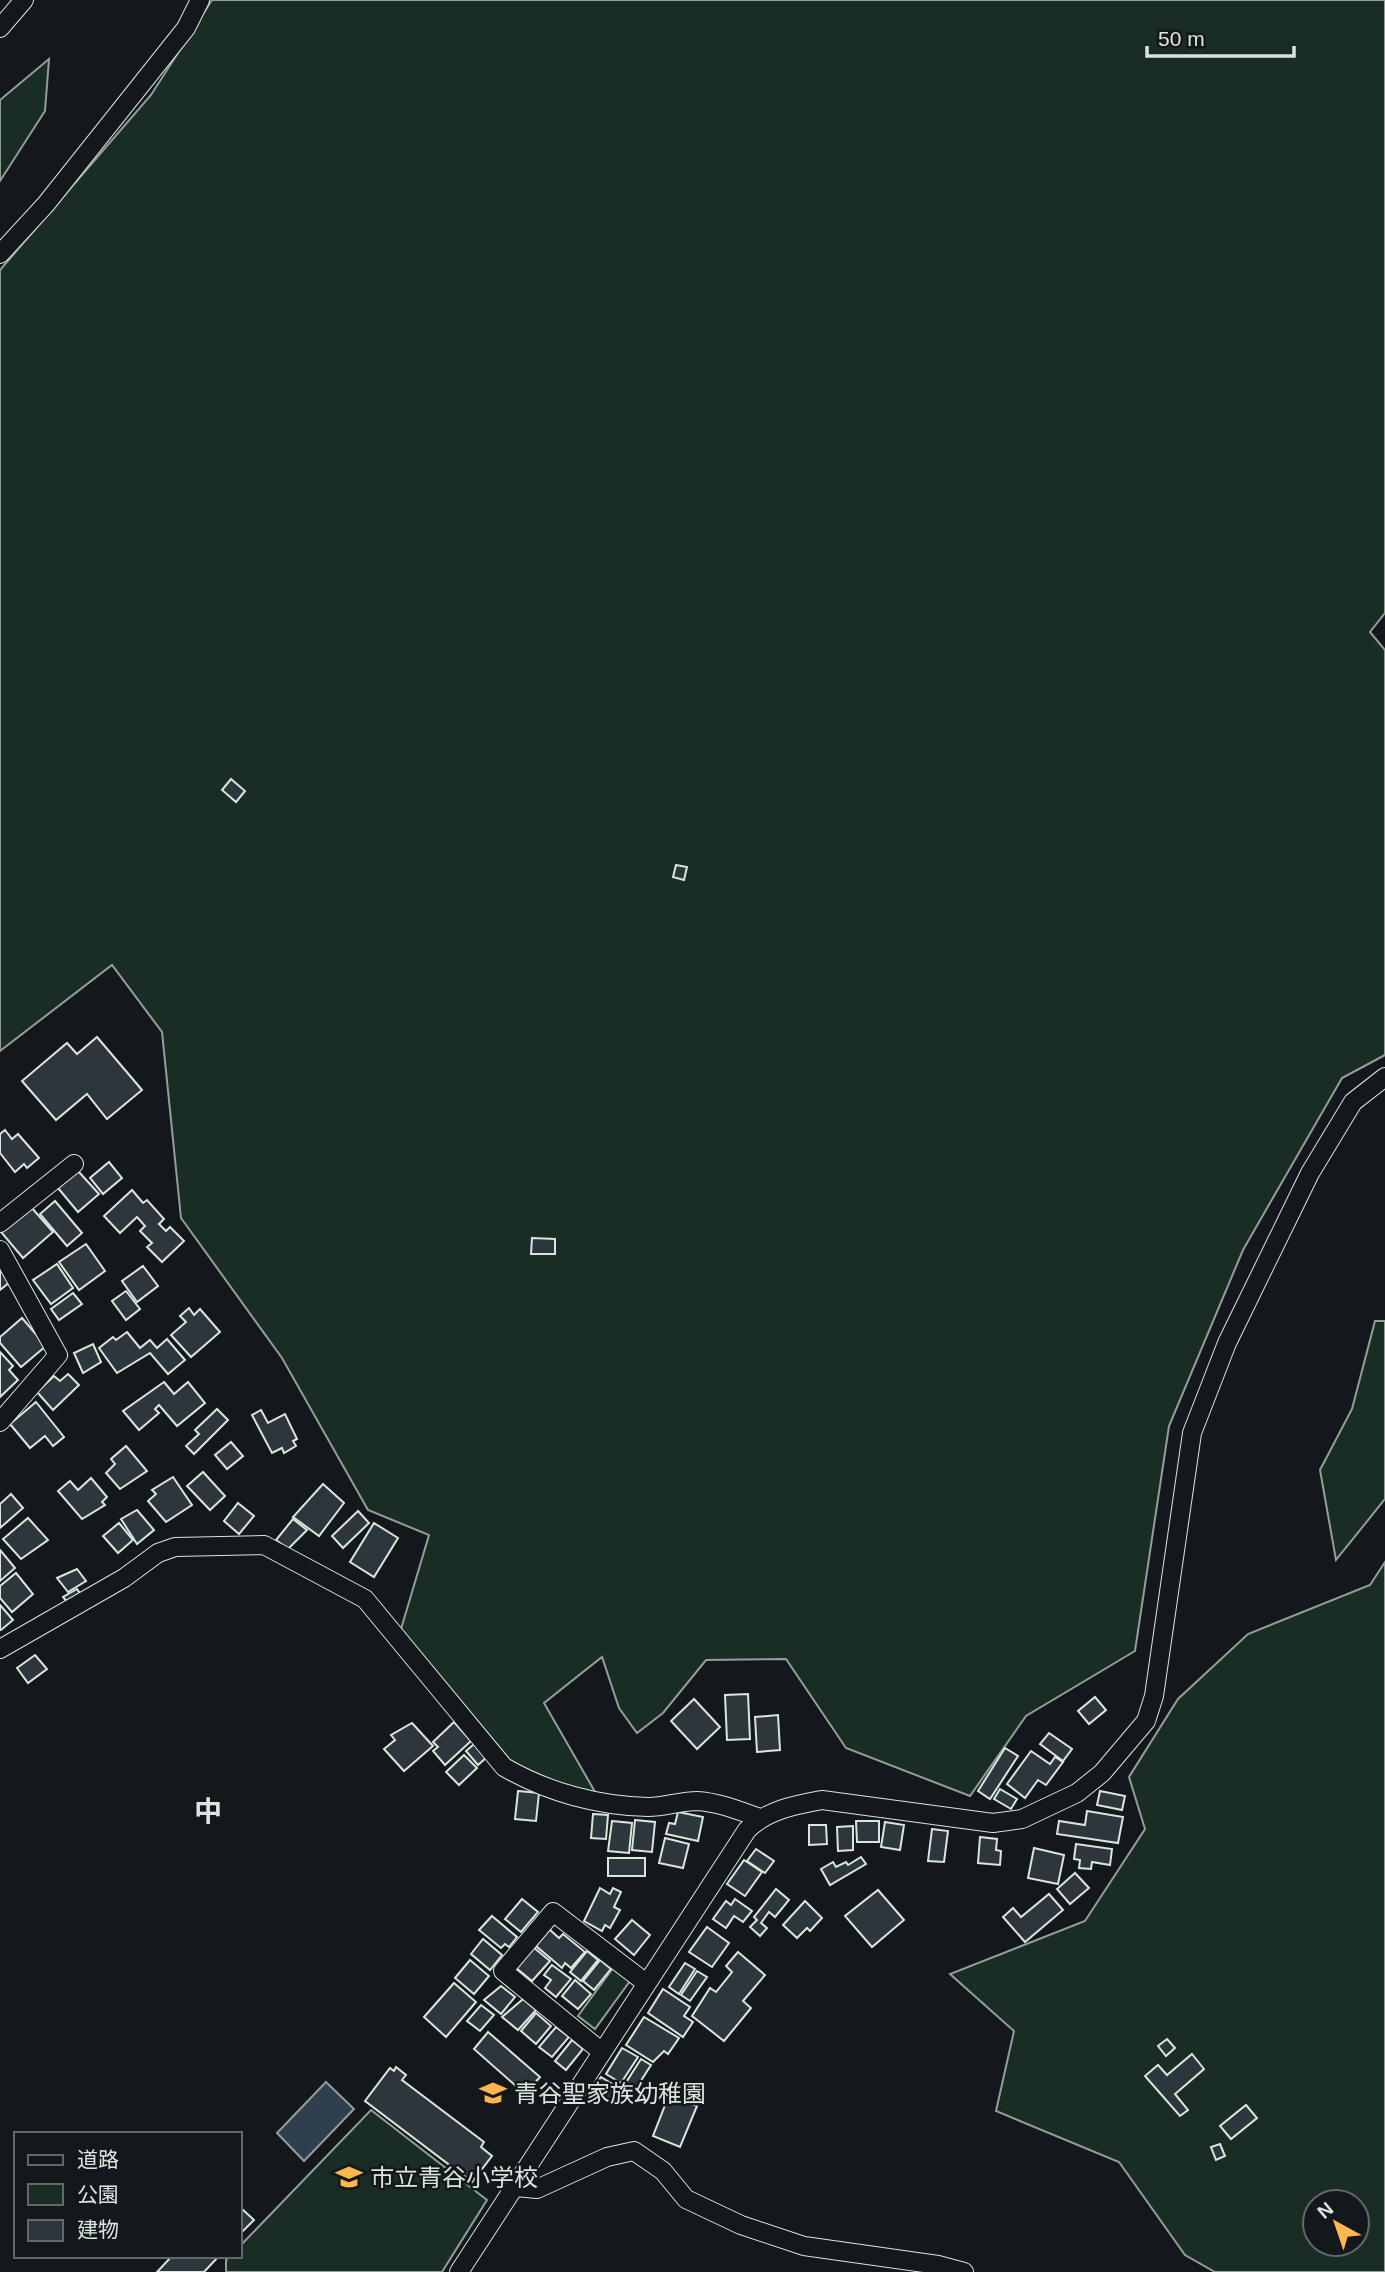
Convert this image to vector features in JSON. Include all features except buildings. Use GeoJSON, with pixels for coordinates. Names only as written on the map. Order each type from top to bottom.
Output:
{"type":"FeatureCollection","features":[{"type":"Feature","properties":{"kind":"street"},"geometry":{"type":"LineString","coordinates":[[0,29],[24,0]]}},
{"type":"Feature","properties":{"kind":"street"},"geometry":{"type":"LineString","coordinates":[[0,254],[46,204],[186,28],[200,0]]}},
{"type":"Feature","properties":{"kind":"street"},"geometry":{"type":"LineString","coordinates":[[459,2272],[516,2188],[531,2157],[747,1830],[760,1818],[796,1805],[822,1800],[993,1823],[1022,1819],[1077,1793],[1128,1745],[1146,1721],[1154,1696],[1192,1433],[1227,1343],[1310,1173],[1353,1102],[1385,1077]]}},
{"type":"Feature","properties":{"kind":"street"},"geometry":{"type":"LineString","coordinates":[[0,1223],[74,1164]]}},
{"type":"Feature","properties":{"kind":"street"},"geometry":{"type":"LineString","coordinates":[[0,1250],[58,1355],[0,1422]]}},
{"type":"Feature","properties":{"kind":"street"},"geometry":{"type":"LineString","coordinates":[[0,1649],[124,1578],[158,1553],[175,1547],[264,1545],[297,1560],[365,1599],[504,1767],[533,1784],[596,1802],[650,1807],[696,1801],[724,1806],[760,1818]]}},
{"type":"Feature","properties":{"kind":"street"},"geometry":{"type":"LineString","coordinates":[[602,2052],[503,1970],[553,1912],[646,1983]]}},
{"type":"Feature","properties":{"kind":"street"},"geometry":{"type":"LineString","coordinates":[[516,2188],[537,2189],[607,2157],[634,2151],[663,2171],[686,2199],[741,2225],[804,2246],[938,2265],[964,2272]]}},
{"type":"Feature","properties":{"kind":"green space"},"geometry":{"type":"Polygon","coordinates":[[[212,0],[1385,0],[1385,613],[1370,632],[1385,650],[1385,1055],[1342,1078],[1243,1250],[1169,1426],[1135,1651],[1026,1716],[970,1796],[846,1748],[786,1659],[706,1660],[663,1713],[637,1733],[619,1708],[602,1657],[544,1703],[598,1797],[536,1777],[504,1757],[401,1629],[429,1535],[368,1510],[282,1358],[181,1218],[162,1032],[112,965],[0,1051],[0,270],[151,95],[212,0]]]}},
{"type":"Feature","properties":{"kind":"green space"},"geometry":{"type":"Polygon","coordinates":[[[49,59],[45,111],[0,181],[0,100],[49,59]]]}},
{"type":"Feature","properties":{"kind":"green space"},"geometry":{"type":"Polygon","coordinates":[[[1375,1321],[1385,1321],[1385,1499],[1336,1560],[1320,1470],[1352,1409],[1375,1321]]]}},
{"type":"Feature","properties":{"kind":"green space"},"geometry":{"type":"Polygon","coordinates":[[[1385,1562],[1385,2272],[1215,2272],[1185,2255],[1119,2162],[996,2111],[1014,2031],[950,1974],[1085,1921],[1145,1829],[1129,1777],[1178,1699],[1248,1634],[1370,1585],[1385,1562]]]}},
{"type":"Feature","properties":{"kind":"green space"},"geometry":{"type":"Polygon","coordinates":[[[613,1968],[630,1981],[595,2029],[578,2016],[613,1968]]]}},
{"type":"Feature","properties":{"kind":"green space","name":"市立青谷小学校"},"geometry":{"type":"Polygon","coordinates":[[[371,2110],[487,2200],[442,2272],[226,2272],[228,2258],[242,2258],[242,2244],[371,2110]]]}},
{"type":"Feature","properties":{"kind":"water"},"geometry":{"type":"Polygon","coordinates":[[[326,2082],[354,2109],[304,2161],[277,2133],[326,2082]]]}},
{"type":"Feature","properties":{"kind":"place","name":"青谷聖家族幼稚園"},"geometry":{"type":"Point","coordinates":[493,2093]}},
{"type":"Feature","properties":{"kind":"place","name":"市立青谷小学校"},"geometry":{"type":"Point","coordinates":[349,2177]}},
{"type":"Feature","properties":{"kind":"district","name":"中"},"geometry":{"type":"Point","coordinates":[208,1811]}}]}
